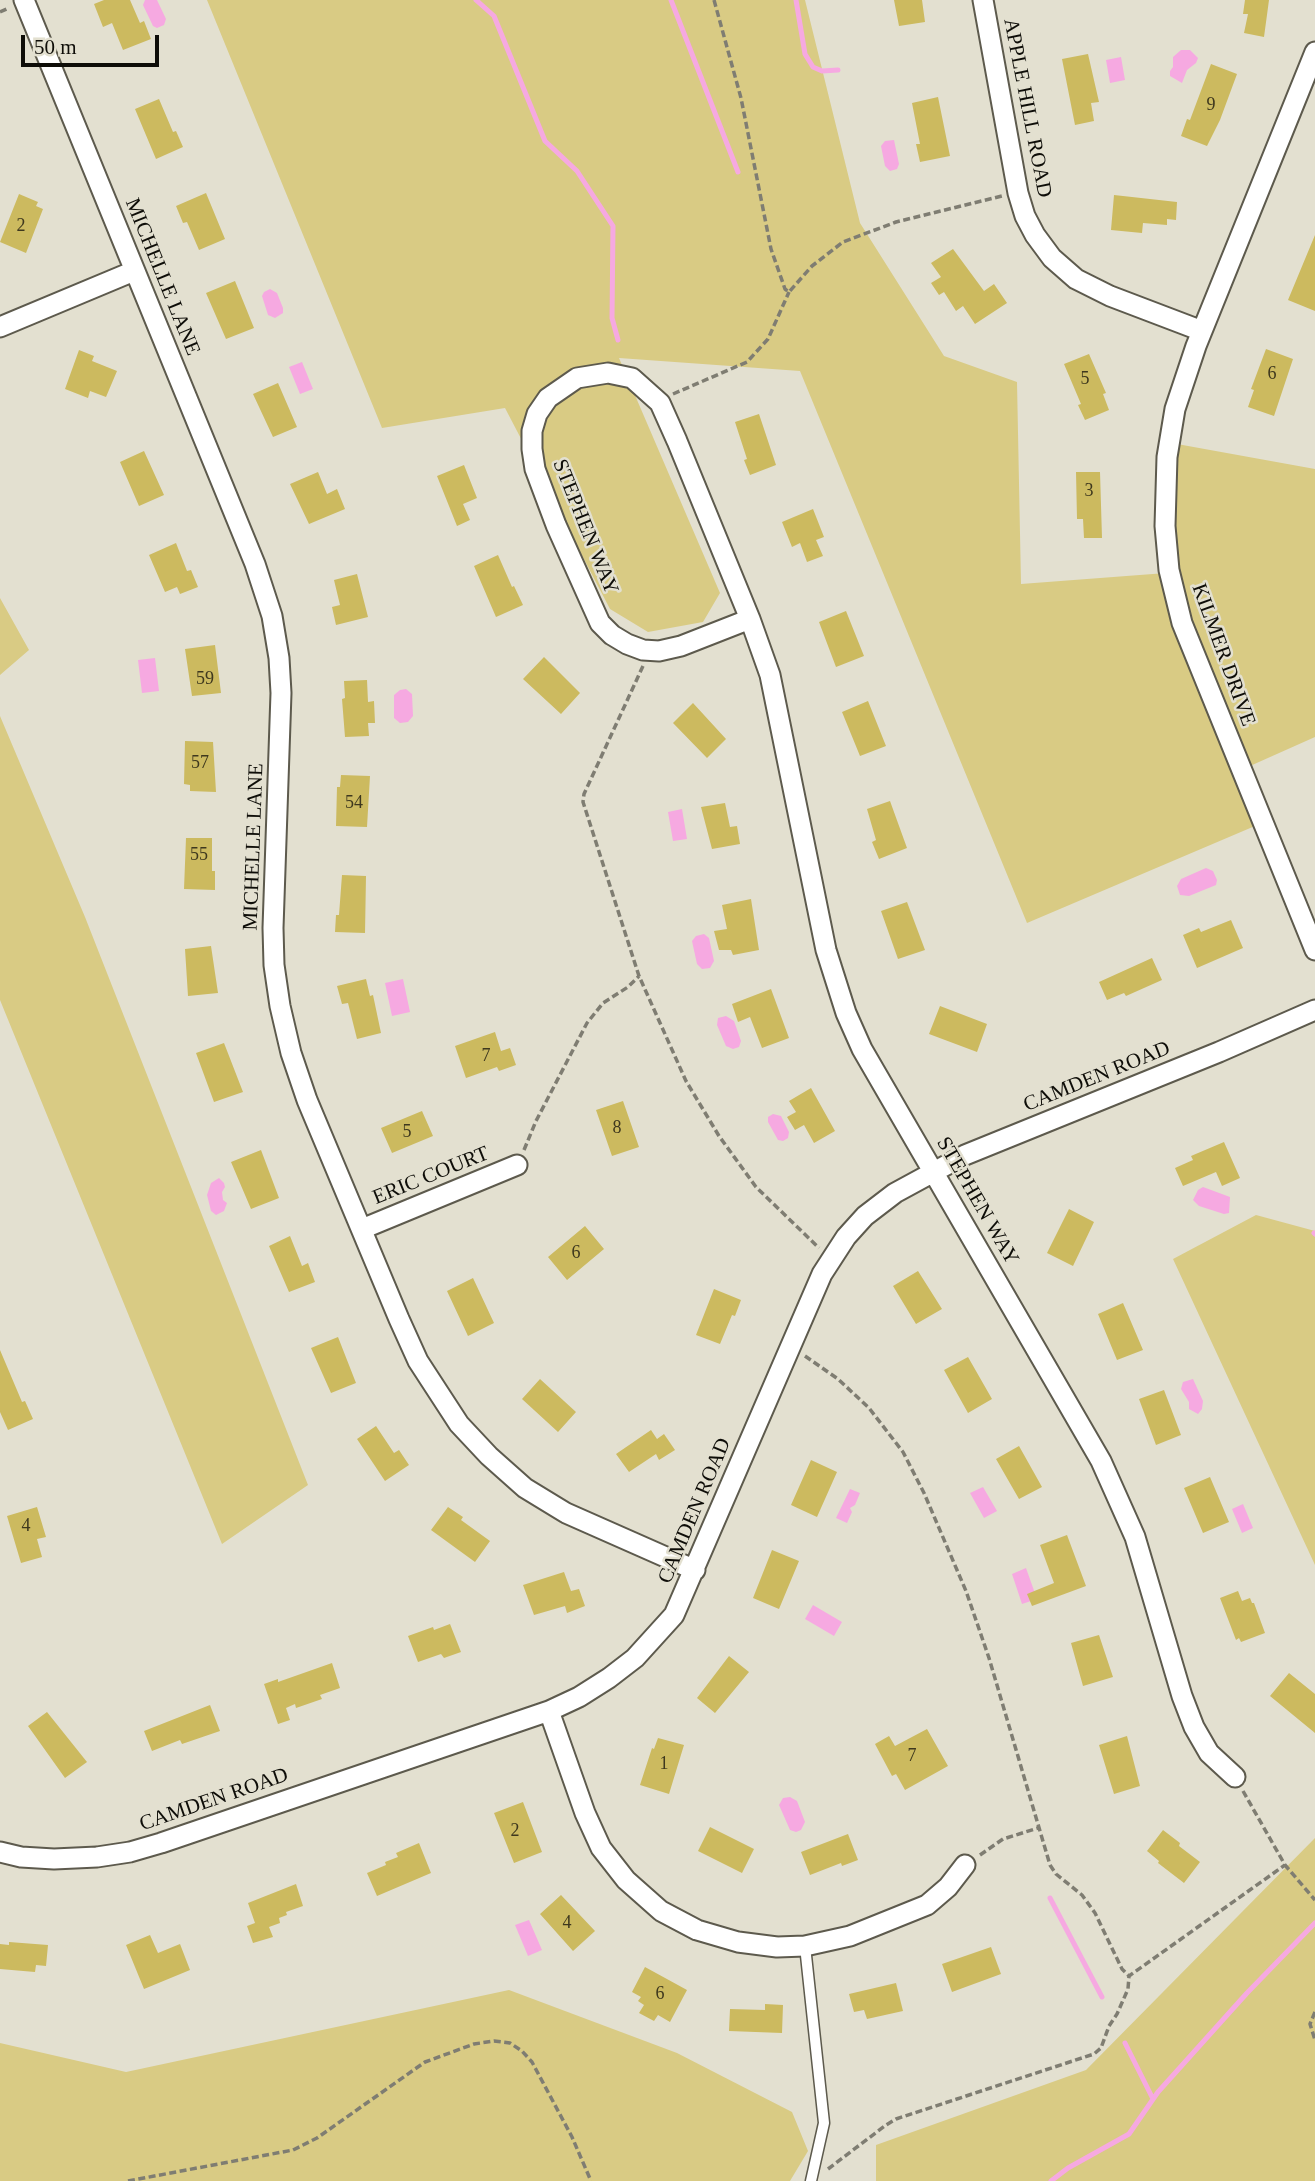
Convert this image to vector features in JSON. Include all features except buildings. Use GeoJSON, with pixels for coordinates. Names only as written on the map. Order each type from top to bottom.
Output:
{"type":"FeatureCollection","features":[{"type":"Feature","properties":{"kind":"street","name":"MICHELLE LANE"},"geometry":{"type":"LineString","coordinates":[[24,0],[256,564],[272,616],[281,692],[273,928],[274,965],[280,1006],[291,1053],[307,1100],[418,1361],[459,1424],[525,1488],[566,1513],[695,1570]]}},
{"type":"Feature","properties":{"kind":"street","name":"APPLE HILL ROAD"},"geometry":{"type":"LineString","coordinates":[[984,0],[1018,193],[1025,216],[1035,235],[1052,258],[1076,279],[1110,296],[1202,331]]}},
{"type":"Feature","properties":{"kind":"street","name":"KILMER DRIVE"},"geometry":{"type":"LineString","coordinates":[[1315,52],[1202,331],[1175,409],[1167,457],[1165,526],[1169,570],[1182,623],[1315,950]]}},
{"type":"Feature","properties":{"kind":"street"},"geometry":{"type":"LineString","coordinates":[[0,327],[134,271]]}},
{"type":"Feature","properties":{"kind":"street","name":"STEPHEN WAY"},"geometry":{"type":"LineString","coordinates":[[750,619],[681,646],[659,651],[627,644],[600,624],[535,469],[532,431],[537,414],[548,398],[578,378],[608,373],[632,379],[660,403],[750,619],[770,674],[826,950],[846,1013],[862,1049],[1101,1461],[1135,1538],[1182,1696],[1194,1727],[1209,1753],[1235,1777]]}},
{"type":"Feature","properties":{"kind":"street","name":"CAMDEN ROAD"},"geometry":{"type":"LineString","coordinates":[[0,1852],[21,1857],[54,1859],[130,1852],[549,1711],[589,1691],[635,1658],[674,1615],[822,1273],[865,1216],[895,1193],[965,1155],[1315,1010]]}},
{"type":"Feature","properties":{"kind":"street","name":"ERIC COURT"},"geometry":{"type":"LineString","coordinates":[[362,1229],[517,1165]]}},
{"type":"Feature","properties":{"kind":"street"},"geometry":{"type":"LineString","coordinates":[[549,1711],[585,1813],[601,1848],[626,1880],[662,1911],[696,1930],[738,1942],[777,1947],[805,1946],[850,1936],[927,1905],[947,1887],[965,1865]]}},
{"type":"Feature","properties":{"kind":"lane"},"geometry":{"type":"LineString","coordinates":[[805,1946],[824,2123],[811,2181]]}},
{"type":"Feature","properties":{"kind":"path"},"geometry":{"type":"LineString","coordinates":[[714,0],[741,98],[771,249],[785,289],[789,292]]}},
{"type":"Feature","properties":{"kind":"path"},"geometry":{"type":"LineString","coordinates":[[660,403],[690,385],[747,362],[768,339],[789,292],[813,266],[843,242],[896,222],[1018,193]]}},
{"type":"Feature","properties":{"kind":"path"},"geometry":{"type":"LineString","coordinates":[[650,650],[584,794],[583,802],[639,976],[686,1081],[719,1136],[756,1187],[831,1258]]}},
{"type":"Feature","properties":{"kind":"path"},"geometry":{"type":"LineString","coordinates":[[517,1165],[536,1121],[587,1023],[603,1003],[628,987],[639,976]]}},
{"type":"Feature","properties":{"kind":"path"},"geometry":{"type":"LineString","coordinates":[[791,1347],[838,1380],[869,1408],[903,1452],[919,1482],[966,1591],[989,1658],[1050,1865],[1056,1874],[1082,1895],[1095,1913],[1122,1969],[1129,1976],[1128,1989],[1117,2014],[1109,2026],[1101,2048],[1094,2054],[896,2119],[822,2173]]}},
{"type":"Feature","properties":{"kind":"path"},"geometry":{"type":"LineString","coordinates":[[1235,1777],[1285,1866],[1315,1900]]}},
{"type":"Feature","properties":{"kind":"path"},"geometry":{"type":"LineString","coordinates":[[965,1865],[1003,1839],[1038,1828]]}},
{"type":"Feature","properties":{"kind":"path"},"geometry":{"type":"LineString","coordinates":[[1129,1976],[1285,1866]]}},
{"type":"Feature","properties":{"kind":"path"},"geometry":{"type":"LineString","coordinates":[[1315,2012],[1310,2024],[1315,2040]]}},
{"type":"Feature","properties":{"kind":"path"},"geometry":{"type":"LineString","coordinates":[[128,2181],[293,2150],[317,2138],[425,2062],[474,2044],[494,2041],[510,2043],[532,2062],[572,2137],[591,2181]]}},
{"type":"Feature","properties":{"kind":"shaded area"},"geometry":{"type":"Polygon","coordinates":[[[145,0],[157,0],[166,19],[164,25],[157,28],[153,26],[143,5],[145,0]]]}},
{"type":"Feature","properties":{"kind":"shaded area"},"geometry":{"type":"Polygon","coordinates":[[[207,0],[805,0],[860,223],[944,356],[1017,382],[1021,584],[1166,573],[1166,442],[1315,469],[1315,737],[1241,770],[1262,823],[1027,923],[800,371],[619,358],[720,593],[703,622],[648,632],[610,609],[505,408],[382,428],[207,0]]]}},
{"type":"Feature","properties":{"kind":"shaded area"},"geometry":{"type":"Polygon","coordinates":[[[1181,50],[1190,50],[1198,58],[1187,70],[1182,83],[1170,76],[1173,57],[1181,50]]]}},
{"type":"Feature","properties":{"kind":"shaded area"},"geometry":{"type":"Polygon","coordinates":[[[1121,57],[1125,80],[1110,83],[1106,60],[1121,57]]]}},
{"type":"Feature","properties":{"kind":"shaded area"},"geometry":{"type":"Polygon","coordinates":[[[894,140],[899,164],[897,169],[890,171],[885,166],[881,146],[885,141],[894,140]]]}},
{"type":"Feature","properties":{"kind":"shaded area"},"geometry":{"type":"Polygon","coordinates":[[[270,289],[277,293],[283,308],[283,313],[275,318],[268,315],[262,296],[270,289]]]}},
{"type":"Feature","properties":{"kind":"shaded area"},"geometry":{"type":"Polygon","coordinates":[[[302,362],[313,389],[300,394],[289,367],[302,362]]]}},
{"type":"Feature","properties":{"kind":"shaded area"},"geometry":{"type":"Polygon","coordinates":[[[0,598],[29,650],[0,675],[0,598]]]}},
{"type":"Feature","properties":{"kind":"shaded area"},"geometry":{"type":"Polygon","coordinates":[[[155,658],[159,691],[142,693],[138,660],[155,658]]]}},
{"type":"Feature","properties":{"kind":"shaded area"},"geometry":{"type":"Polygon","coordinates":[[[406,689],[412,694],[413,716],[408,722],[400,723],[394,718],[394,695],[406,689]]]}},
{"type":"Feature","properties":{"kind":"shaded area"},"geometry":{"type":"Polygon","coordinates":[[[0,716],[85,917],[308,1485],[222,1544],[0,1000],[0,716]]]}},
{"type":"Feature","properties":{"kind":"shaded area"},"geometry":{"type":"Polygon","coordinates":[[[682,809],[687,839],[673,841],[668,812],[682,809]]]}},
{"type":"Feature","properties":{"kind":"shaded area"},"geometry":{"type":"Polygon","coordinates":[[[1206,868],[1213,871],[1216,885],[1189,896],[1180,895],[1177,886],[1181,879],[1206,868]]]}},
{"type":"Feature","properties":{"kind":"shaded area"},"geometry":{"type":"Polygon","coordinates":[[[704,934],[709,938],[714,961],[710,968],[702,969],[697,964],[692,941],[696,936],[704,934]]]}},
{"type":"Feature","properties":{"kind":"shaded area"},"geometry":{"type":"Polygon","coordinates":[[[403,979],[410,1012],[392,1016],[385,983],[403,979]]]}},
{"type":"Feature","properties":{"kind":"shaded area"},"geometry":{"type":"Polygon","coordinates":[[[726,1016],[734,1021],[741,1041],[739,1047],[733,1049],[726,1046],[717,1025],[718,1018],[726,1016]]]}},
{"type":"Feature","properties":{"kind":"shaded area"},"geometry":{"type":"Polygon","coordinates":[[[773,1114],[781,1116],[789,1132],[788,1138],[783,1141],[778,1140],[768,1122],[768,1117],[773,1114]]]}},
{"type":"Feature","properties":{"kind":"shaded area"},"geometry":{"type":"Polygon","coordinates":[[[219,1178],[224,1183],[223,1200],[227,1203],[224,1211],[216,1215],[211,1211],[207,1195],[211,1183],[219,1178]]]}},
{"type":"Feature","properties":{"kind":"shaded area"},"geometry":{"type":"Polygon","coordinates":[[[1203,1187],[1230,1197],[1229,1213],[1224,1214],[1199,1206],[1193,1200],[1198,1190],[1203,1187]]]}},
{"type":"Feature","properties":{"kind":"shaded area"},"geometry":{"type":"Polygon","coordinates":[[[1256,1215],[1315,1231],[1315,1565],[1173,1259],[1256,1215]]]}},
{"type":"Feature","properties":{"kind":"shaded area"},"geometry":{"type":"Polygon","coordinates":[[[1193,1379],[1203,1401],[1198,1414],[1189,1409],[1189,1402],[1181,1389],[1183,1382],[1193,1379]]]}},
{"type":"Feature","properties":{"kind":"shaded area"},"geometry":{"type":"Polygon","coordinates":[[[983,1487],[997,1511],[984,1518],[970,1493],[983,1487]]]}},
{"type":"Feature","properties":{"kind":"shaded area"},"geometry":{"type":"Polygon","coordinates":[[[850,1489],[860,1493],[855,1505],[850,1508],[852,1512],[847,1523],[836,1518],[850,1489]]]}},
{"type":"Feature","properties":{"kind":"shaded area"},"geometry":{"type":"Polygon","coordinates":[[[1243,1504],[1253,1528],[1242,1533],[1232,1509],[1243,1504]]]}},
{"type":"Feature","properties":{"kind":"shaded area"},"geometry":{"type":"Polygon","coordinates":[[[1026,1568],[1037,1599],[1022,1604],[1012,1574],[1026,1568]]]}},
{"type":"Feature","properties":{"kind":"shaded area"},"geometry":{"type":"Polygon","coordinates":[[[813,1605],[842,1622],[834,1636],[805,1619],[813,1605]]]}},
{"type":"Feature","properties":{"kind":"shaded area"},"geometry":{"type":"Polygon","coordinates":[[[790,1797],[797,1801],[805,1822],[801,1830],[796,1832],[790,1830],[779,1805],[783,1798],[790,1797]]]}},
{"type":"Feature","properties":{"kind":"shaded area"},"geometry":{"type":"Polygon","coordinates":[[[1315,1838],[1315,2181],[876,2181],[876,2145],[1086,2070],[1315,1838]]]}},
{"type":"Feature","properties":{"kind":"shaded area"},"geometry":{"type":"Polygon","coordinates":[[[529,1920],[542,1950],[528,1956],[515,1925],[529,1920]]]}},
{"type":"Feature","properties":{"kind":"shaded area"},"geometry":{"type":"Polygon","coordinates":[[[509,1990],[677,2053],[792,2112],[808,2151],[790,2181],[0,2181],[0,2043],[126,2072],[509,1990]]]}},
{"type":"Feature","properties":{"kind":"waterway"},"geometry":{"type":"LineString","coordinates":[[476,0],[494,16],[545,141],[577,171],[613,226],[612,318],[618,340]]}},
{"type":"Feature","properties":{"kind":"waterway"},"geometry":{"type":"LineString","coordinates":[[671,0],[738,172]]}},
{"type":"Feature","properties":{"kind":"waterway"},"geometry":{"type":"LineString","coordinates":[[796,0],[805,54],[813,67],[822,71],[838,70]]}},
{"type":"Feature","properties":{"kind":"waterway"},"geometry":{"type":"LineString","coordinates":[[1050,1898],[1102,1997]]}},
{"type":"Feature","properties":{"kind":"waterway"},"geometry":{"type":"LineString","coordinates":[[1051,2181],[1068,2168],[1129,2134],[1158,2092],[1247,1993],[1315,1923]]}},
{"type":"Feature","properties":{"kind":"waterway"},"geometry":{"type":"LineString","coordinates":[[1125,2043],[1153,2099]]}}]}
